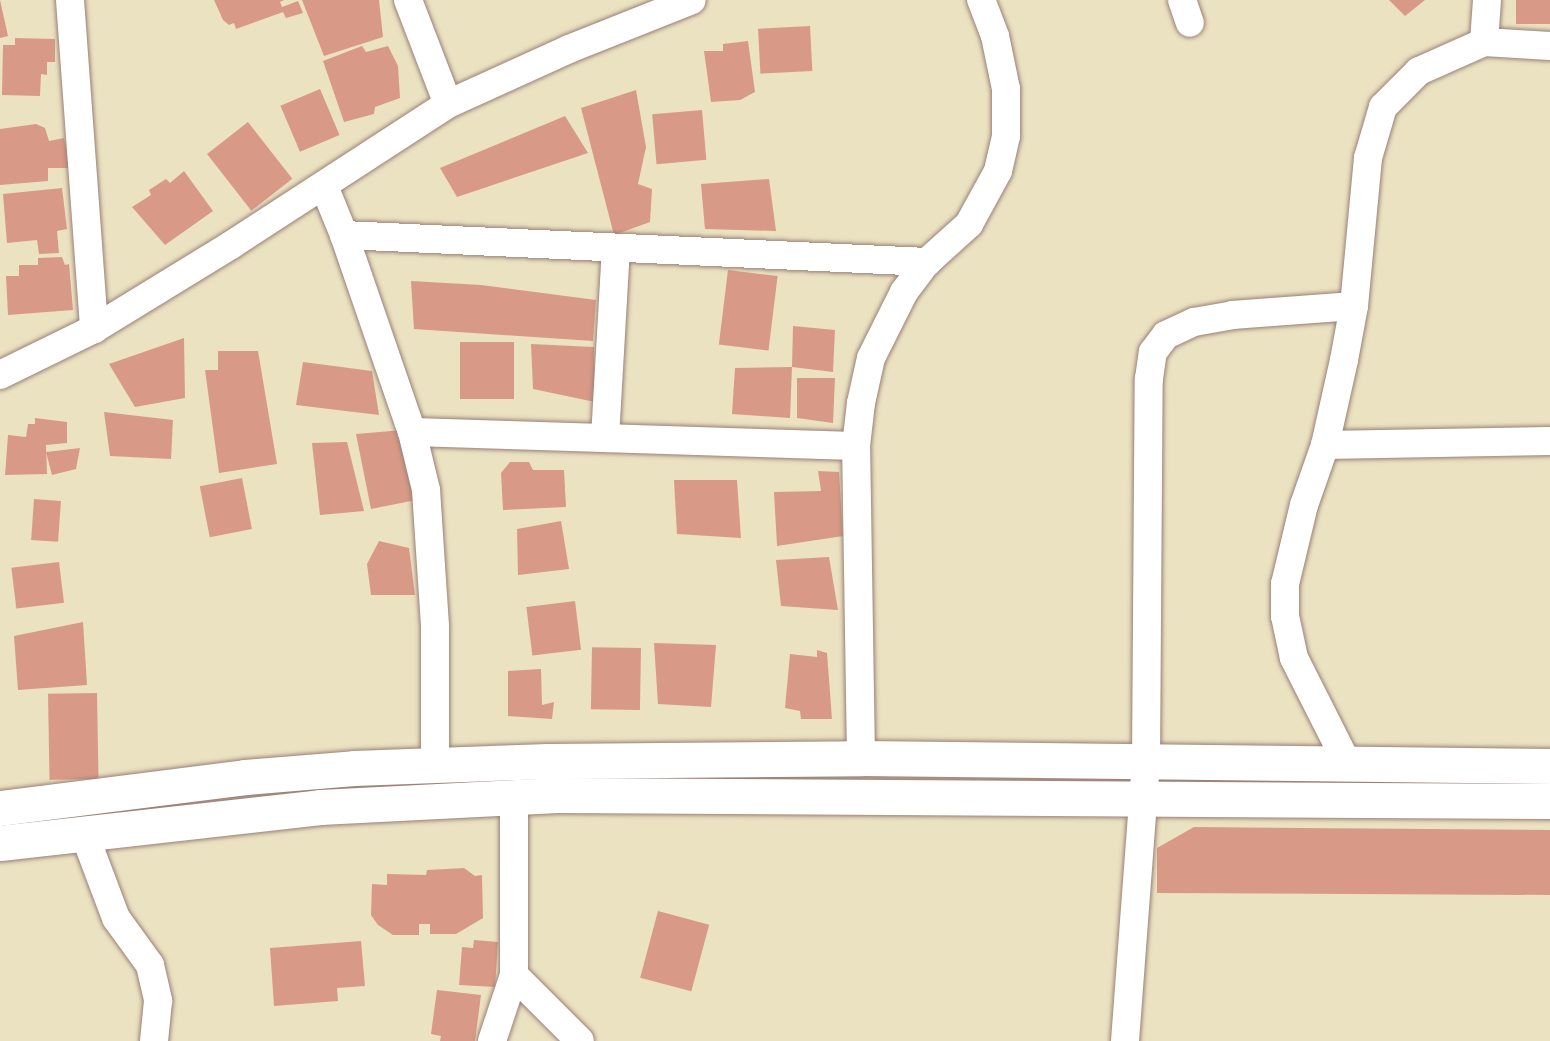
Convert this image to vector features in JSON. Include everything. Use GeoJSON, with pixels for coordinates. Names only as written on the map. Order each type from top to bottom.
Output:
{"type":"FeatureCollection","features":[{"type":"Feature","properties":{"kind":"street"},"geometry":{"type":"LineString","coordinates":[[71,0],[94,328]]}},
{"type":"Feature","properties":{"kind":"street"},"geometry":{"type":"LineString","coordinates":[[408,0],[448,104]]}},
{"type":"Feature","properties":{"kind":"street"},"geometry":{"type":"LineString","coordinates":[[0,375],[94,328],[324,186],[448,104],[569,49],[692,0]]}},
{"type":"Feature","properties":{"kind":"street"},"geometry":{"type":"LineString","coordinates":[[861,758],[856,446],[871,358],[904,292],[927,262],[969,224],[999,172],[1006,136],[1006,89],[995,36],[981,0]]}},
{"type":"Feature","properties":{"kind":"street"},"geometry":{"type":"LineString","coordinates":[[1485,42],[1487,0]]}},
{"type":"Feature","properties":{"kind":"street"},"geometry":{"type":"LineString","coordinates":[[1347,763],[1294,658],[1285,616],[1284,584],[1325,445],[1354,306],[1368,158],[1383,107],[1419,71],[1485,42],[1550,46]]}},
{"type":"Feature","properties":{"kind":"street"},"geometry":{"type":"LineString","coordinates":[[324,186],[344,235],[412,432],[426,490],[435,626],[435,764]]}},
{"type":"Feature","properties":{"kind":"street"},"geometry":{"type":"LineString","coordinates":[[344,235],[927,262]]}},
{"type":"Feature","properties":{"kind":"street"},"geometry":{"type":"LineString","coordinates":[[605,438],[616,248]]}},
{"type":"Feature","properties":{"kind":"street"},"geometry":{"type":"LineString","coordinates":[[1125,1041],[1146,761],[1149,379],[1153,352],[1166,335],[1194,322],[1232,315],[1354,306]]}},
{"type":"Feature","properties":{"kind":"street"},"geometry":{"type":"LineString","coordinates":[[412,432],[856,446]]}},
{"type":"Feature","properties":{"kind":"street"},"geometry":{"type":"LineString","coordinates":[[1325,445],[1550,441]]}},
{"type":"Feature","properties":{"kind":"street"},"geometry":{"type":"LineString","coordinates":[[0,808],[246,777],[435,764],[861,758],[1550,766]]}},
{"type":"Feature","properties":{"kind":"street"},"geometry":{"type":"LineString","coordinates":[[492,1041],[513,975],[514,796]]}},
{"type":"Feature","properties":{"kind":"street"},"geometry":{"type":"LineString","coordinates":[[0,843],[320,807],[514,796],[1550,801]]}},
{"type":"Feature","properties":{"kind":"street"},"geometry":{"type":"LineString","coordinates":[[84,833],[116,918],[150,965],[158,1001],[154,1041]]}},
{"type":"Feature","properties":{"kind":"street"},"geometry":{"type":"LineString","coordinates":[[513,975],[580,1041]]}},
{"type":"Feature","properties":{"kind":"building"},"geometry":{"type":"Polygon","coordinates":[[[0,0],[8,36],[0,38],[0,0]]]}},
{"type":"Feature","properties":{"kind":"building"},"geometry":{"type":"Polygon","coordinates":[[[214,0],[284,0],[280,2],[282,7],[298,1],[303,13],[286,18],[283,12],[236,29],[234,23],[229,25],[223,20],[214,0]]]}},
{"type":"Feature","properties":{"kind":"building"},"geometry":{"type":"Polygon","coordinates":[[[302,0],[379,0],[383,37],[324,56],[302,0]]]}},
{"type":"Feature","properties":{"kind":"building"},"geometry":{"type":"Polygon","coordinates":[[[1389,0],[1425,0],[1405,16],[1389,0]]]}},
{"type":"Feature","properties":{"kind":"building"},"geometry":{"type":"Polygon","coordinates":[[[1516,0],[1550,0],[1550,24],[1516,24],[1516,0]]]}},
{"type":"Feature","properties":{"kind":"building"},"geometry":{"type":"Polygon","coordinates":[[[810,26],[812,71],[760,74],[758,29],[810,26]]]}},
{"type":"Feature","properties":{"kind":"building"},"geometry":{"type":"Polygon","coordinates":[[[15,38],[55,39],[55,62],[47,62],[47,75],[41,74],[40,96],[2,95],[3,45],[15,45],[15,38]]]}},
{"type":"Feature","properties":{"kind":"building"},"geometry":{"type":"Polygon","coordinates":[[[748,41],[755,92],[740,100],[711,102],[704,51],[723,51],[723,44],[748,41]]]}},
{"type":"Feature","properties":{"kind":"building"},"geometry":{"type":"Polygon","coordinates":[[[362,46],[366,52],[388,46],[398,66],[400,98],[375,107],[374,114],[344,122],[323,61],[362,46]]]}},
{"type":"Feature","properties":{"kind":"building"},"geometry":{"type":"Polygon","coordinates":[[[320,89],[340,135],[300,152],[280,106],[320,89]]]}},
{"type":"Feature","properties":{"kind":"building"},"geometry":{"type":"Polygon","coordinates":[[[636,90],[646,147],[638,184],[652,189],[650,222],[614,235],[581,108],[636,90]]]}},
{"type":"Feature","properties":{"kind":"building"},"geometry":{"type":"Polygon","coordinates":[[[702,110],[706,160],[657,164],[652,114],[702,110]]]}},
{"type":"Feature","properties":{"kind":"building"},"geometry":{"type":"Polygon","coordinates":[[[565,116],[588,153],[457,197],[440,168],[565,116]]]}},
{"type":"Feature","properties":{"kind":"building"},"geometry":{"type":"Polygon","coordinates":[[[248,122],[292,179],[251,211],[207,154],[248,122]]]}},
{"type":"Feature","properties":{"kind":"building"},"geometry":{"type":"Polygon","coordinates":[[[36,124],[45,128],[49,141],[64,138],[70,168],[48,168],[48,181],[0,185],[0,129],[36,124]]]}},
{"type":"Feature","properties":{"kind":"building"},"geometry":{"type":"Polygon","coordinates":[[[184,171],[213,211],[165,245],[132,207],[151,195],[149,190],[166,179],[170,183],[184,171]]]}},
{"type":"Feature","properties":{"kind":"building"},"geometry":{"type":"Polygon","coordinates":[[[769,179],[776,231],[705,229],[701,184],[769,179]]]}},
{"type":"Feature","properties":{"kind":"building"},"geometry":{"type":"Polygon","coordinates":[[[62,188],[67,229],[57,231],[59,253],[39,254],[37,240],[7,243],[3,194],[62,188]]]}},
{"type":"Feature","properties":{"kind":"building"},"geometry":{"type":"Polygon","coordinates":[[[62,257],[65,265],[69,264],[73,310],[8,315],[6,276],[19,276],[19,265],[38,265],[38,258],[62,257]]]}},
{"type":"Feature","properties":{"kind":"building"},"geometry":{"type":"Polygon","coordinates":[[[728,270],[778,276],[768,351],[719,344],[728,270]]]}},
{"type":"Feature","properties":{"kind":"building"},"geometry":{"type":"Polygon","coordinates":[[[411,281],[481,285],[596,300],[593,341],[414,329],[411,281]]]}},
{"type":"Feature","properties":{"kind":"building"},"geometry":{"type":"Polygon","coordinates":[[[793,326],[835,330],[833,372],[792,367],[793,326]]]}},
{"type":"Feature","properties":{"kind":"building"},"geometry":{"type":"Polygon","coordinates":[[[184,338],[185,398],[135,407],[109,364],[184,338]]]}},
{"type":"Feature","properties":{"kind":"building"},"geometry":{"type":"Polygon","coordinates":[[[460,342],[514,342],[514,399],[460,399],[460,342]]]}},
{"type":"Feature","properties":{"kind":"building"},"geometry":{"type":"Polygon","coordinates":[[[531,344],[594,347],[595,402],[533,389],[531,344]]]}},
{"type":"Feature","properties":{"kind":"building"},"geometry":{"type":"Polygon","coordinates":[[[218,351],[258,351],[277,464],[219,473],[205,370],[218,370],[218,351]]]}},
{"type":"Feature","properties":{"kind":"building"},"geometry":{"type":"Polygon","coordinates":[[[303,362],[372,371],[379,415],[296,405],[303,362]]]}},
{"type":"Feature","properties":{"kind":"building"},"geometry":{"type":"Polygon","coordinates":[[[792,367],[790,418],[732,414],[735,368],[792,367]]]}},
{"type":"Feature","properties":{"kind":"building"},"geometry":{"type":"Polygon","coordinates":[[[797,378],[835,378],[833,423],[797,418],[797,378]]]}},
{"type":"Feature","properties":{"kind":"building"},"geometry":{"type":"Polygon","coordinates":[[[104,412],[173,420],[171,459],[110,456],[104,412]]]}},
{"type":"Feature","properties":{"kind":"building"},"geometry":{"type":"Polygon","coordinates":[[[35,418],[67,422],[67,443],[46,445],[47,474],[5,475],[8,435],[26,437],[28,424],[35,424],[35,418]]]}},
{"type":"Feature","properties":{"kind":"building"},"geometry":{"type":"Polygon","coordinates":[[[403,430],[421,499],[371,509],[356,434],[403,430]]]}},
{"type":"Feature","properties":{"kind":"building"},"geometry":{"type":"Polygon","coordinates":[[[347,442],[364,511],[320,515],[312,443],[347,442]]]}},
{"type":"Feature","properties":{"kind":"building"},"geometry":{"type":"Polygon","coordinates":[[[80,448],[76,469],[52,475],[46,452],[80,448]]]}},
{"type":"Feature","properties":{"kind":"building"},"geometry":{"type":"Polygon","coordinates":[[[510,462],[529,462],[533,470],[564,470],[566,507],[503,510],[501,473],[510,462]]]}},
{"type":"Feature","properties":{"kind":"building"},"geometry":{"type":"Polygon","coordinates":[[[818,471],[839,472],[843,536],[777,546],[774,492],[821,491],[818,471]]]}},
{"type":"Feature","properties":{"kind":"building"},"geometry":{"type":"Polygon","coordinates":[[[242,478],[252,529],[210,537],[200,486],[242,478]]]}},
{"type":"Feature","properties":{"kind":"building"},"geometry":{"type":"Polygon","coordinates":[[[674,480],[737,480],[741,538],[677,534],[674,480]]]}},
{"type":"Feature","properties":{"kind":"building"},"geometry":{"type":"Polygon","coordinates":[[[34,499],[61,501],[58,542],[31,540],[34,499]]]}},
{"type":"Feature","properties":{"kind":"building"},"geometry":{"type":"Polygon","coordinates":[[[561,521],[569,569],[518,575],[517,529],[561,521]]]}},
{"type":"Feature","properties":{"kind":"building"},"geometry":{"type":"Polygon","coordinates":[[[379,541],[409,548],[415,595],[371,595],[367,564],[379,541]]]}},
{"type":"Feature","properties":{"kind":"building"},"geometry":{"type":"Polygon","coordinates":[[[829,557],[838,610],[781,606],[776,560],[829,557]]]}},
{"type":"Feature","properties":{"kind":"building"},"geometry":{"type":"Polygon","coordinates":[[[59,562],[64,603],[16,609],[11,568],[59,562]]]}},
{"type":"Feature","properties":{"kind":"building"},"geometry":{"type":"Polygon","coordinates":[[[575,601],[581,650],[532,656],[526,607],[575,601]]]}},
{"type":"Feature","properties":{"kind":"building"},"geometry":{"type":"Polygon","coordinates":[[[83,622],[87,685],[18,690],[14,636],[83,622]]]}},
{"type":"Feature","properties":{"kind":"building"},"geometry":{"type":"Polygon","coordinates":[[[654,643],[716,645],[711,707],[658,704],[654,643]]]}},
{"type":"Feature","properties":{"kind":"building"},"geometry":{"type":"Polygon","coordinates":[[[592,647],[641,648],[640,710],[591,709],[592,647]]]}},
{"type":"Feature","properties":{"kind":"building"},"geometry":{"type":"Polygon","coordinates":[[[817,650],[827,653],[832,719],[801,719],[800,711],[785,708],[790,654],[817,657],[817,650]]]}},
{"type":"Feature","properties":{"kind":"building"},"geometry":{"type":"Polygon","coordinates":[[[541,669],[542,705],[554,702],[552,719],[508,716],[508,671],[541,669]]]}},
{"type":"Feature","properties":{"kind":"building"},"geometry":{"type":"Polygon","coordinates":[[[97,693],[99,779],[50,780],[48,694],[97,693]]]}},
{"type":"Feature","properties":{"kind":"building"},"geometry":{"type":"Polygon","coordinates":[[[1194,827],[1550,830],[1550,895],[1157,893],[1157,848],[1194,827]]]}},
{"type":"Feature","properties":{"kind":"building"},"geometry":{"type":"Polygon","coordinates":[[[464,868],[475,876],[482,875],[483,918],[456,934],[430,934],[430,924],[419,924],[419,935],[393,935],[378,925],[371,915],[372,884],[387,885],[387,874],[426,875],[427,870],[464,868]]]}},
{"type":"Feature","properties":{"kind":"building"},"geometry":{"type":"Polygon","coordinates":[[[658,911],[709,925],[691,991],[640,978],[658,911]]]}},
{"type":"Feature","properties":{"kind":"building"},"geometry":{"type":"Polygon","coordinates":[[[474,940],[498,942],[495,987],[459,985],[462,947],[473,948],[474,940]]]}},
{"type":"Feature","properties":{"kind":"building"},"geometry":{"type":"Polygon","coordinates":[[[361,941],[365,986],[337,988],[338,1001],[274,1006],[270,948],[361,941]]]}},
{"type":"Feature","properties":{"kind":"building"},"geometry":{"type":"Polygon","coordinates":[[[437,990],[481,995],[475,1041],[440,1041],[441,1036],[431,1034],[437,990]]]}}]}
